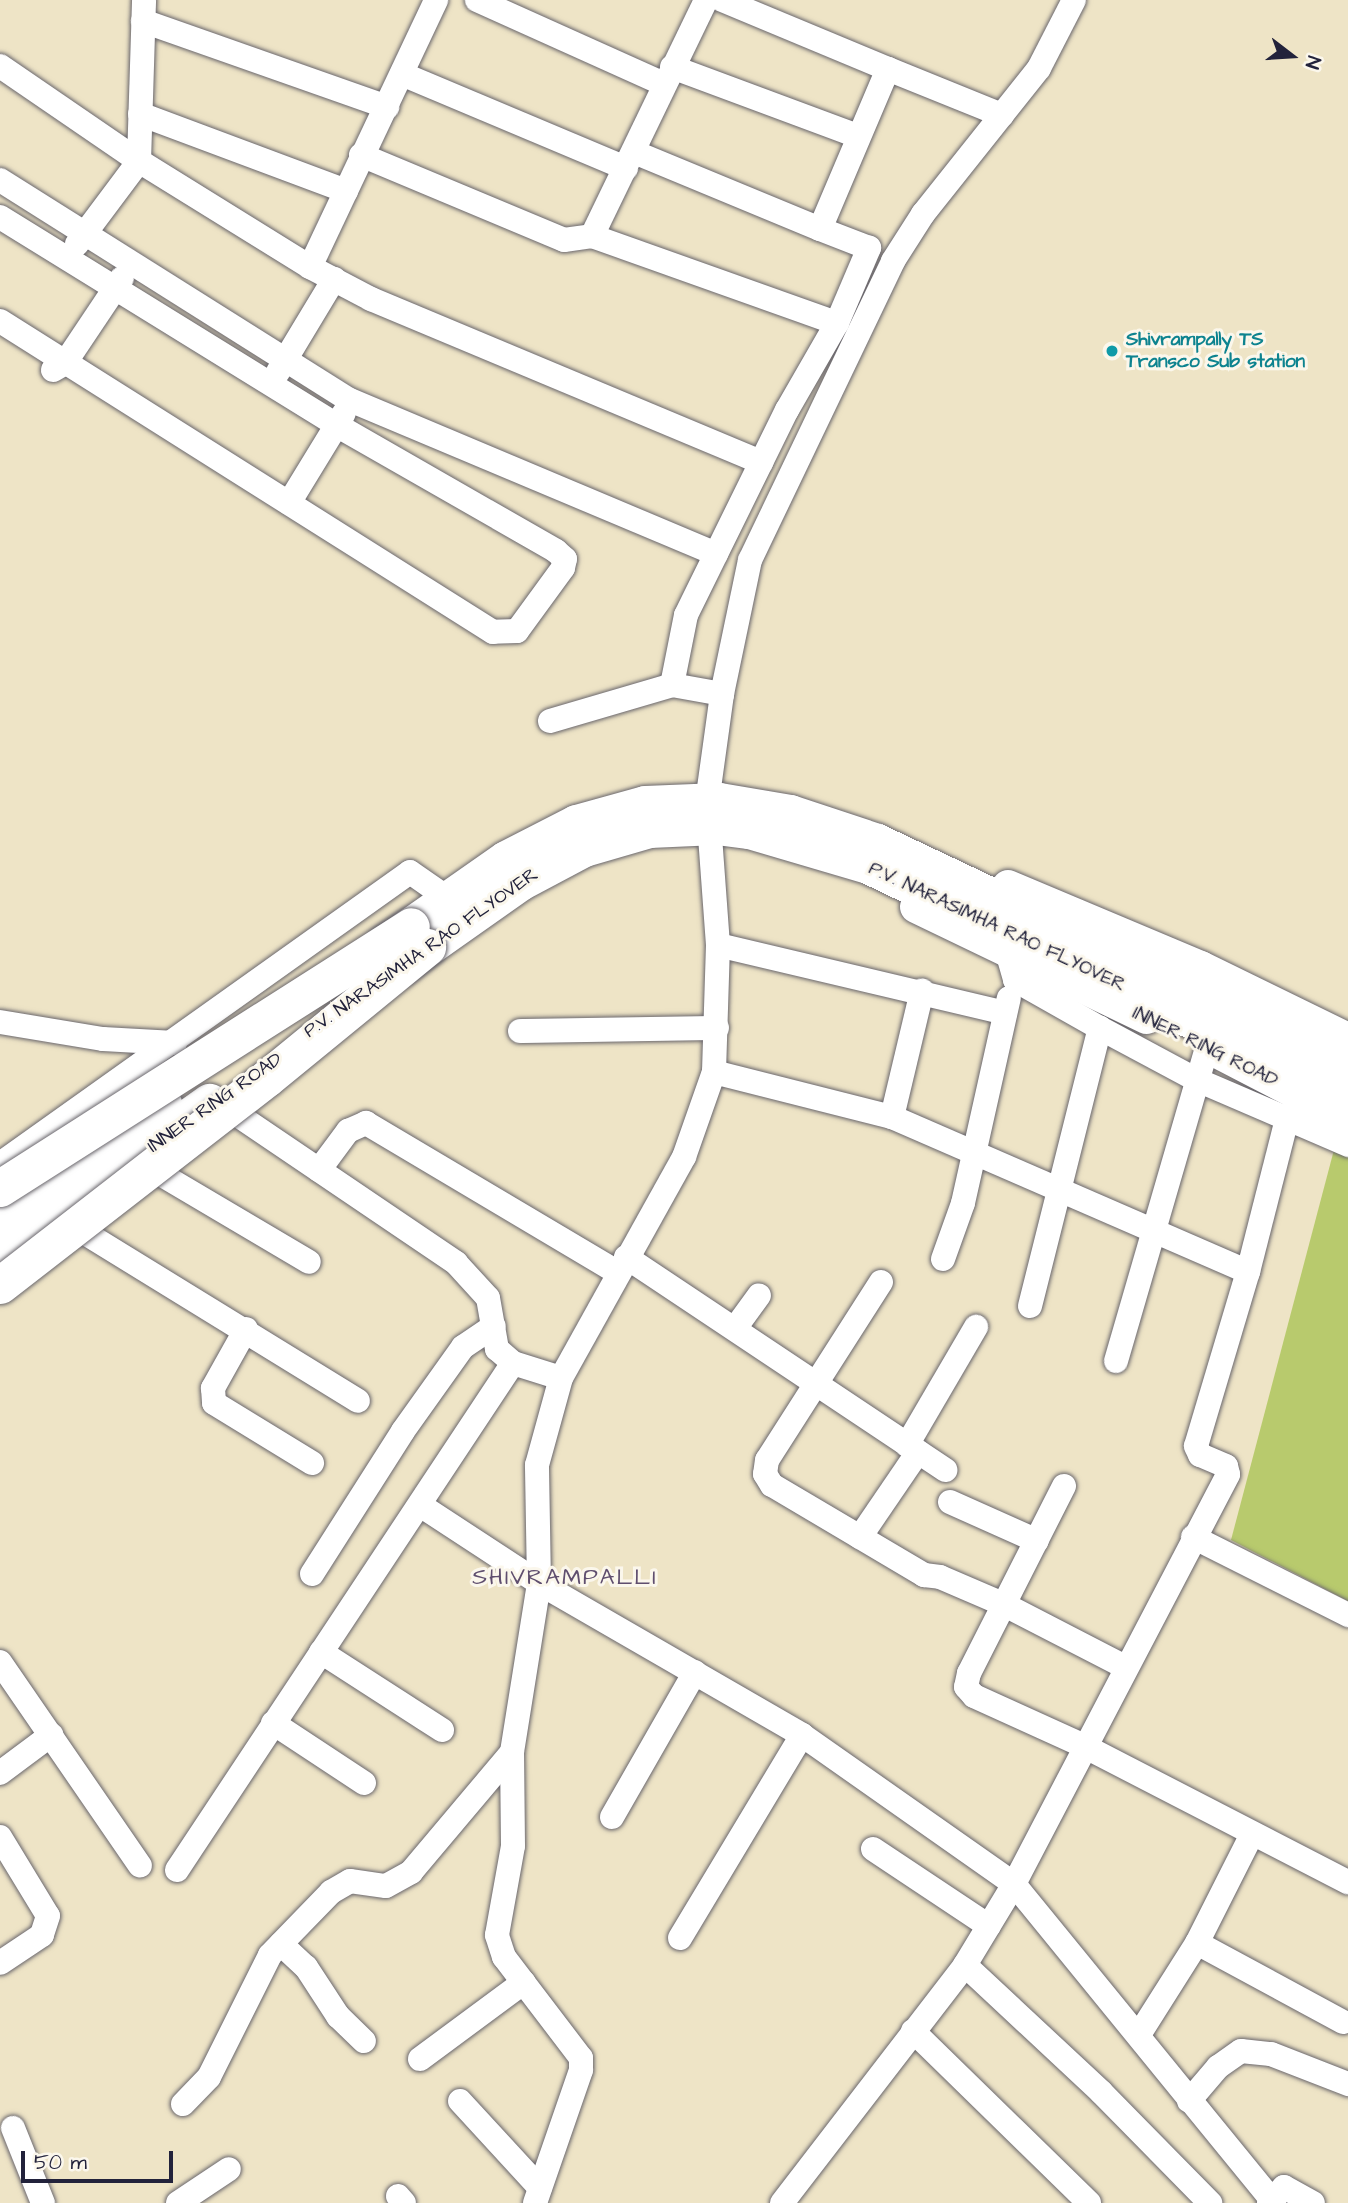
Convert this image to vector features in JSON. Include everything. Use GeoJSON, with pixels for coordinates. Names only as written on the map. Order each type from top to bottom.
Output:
{"type":"FeatureCollection","features":[{"type":"Feature","properties":{"kind":"highway","name":"P.V. NARASIMHA RAO FLYOVER"},"geometry":{"type":"LineString","coordinates":[[0,1251],[419,936],[506,859],[576,823],[678,800],[753,805],[877,842],[1348,1065]]}},
{"type":"Feature","properties":{"kind":"highway","name":"P.V. NARASIMHA RAO FLYOVER"},"geometry":{"type":"LineString","coordinates":[[0,1219],[419,936],[584,848],[649,829],[716,826],[749,830],[868,866],[1348,1095]]}},
{"type":"Feature","properties":{"kind":"highway"},"geometry":{"type":"LineString","coordinates":[[0,1188],[419,936]]}},
{"type":"Feature","properties":{"kind":"highway"},"geometry":{"type":"LineString","coordinates":[[0,1285],[267,1078],[419,936]]}},
{"type":"Feature","properties":{"kind":"main road","name":"INNER RING ROAD"},"geometry":{"type":"LineString","coordinates":[[0,1213],[513,842],[572,813],[643,793],[716,789],[828,813],[1125,934],[1348,1039]]}},
{"type":"Feature","properties":{"kind":"main road","name":"INNER RING ROAD"},"geometry":{"type":"LineString","coordinates":[[0,1257],[523,887],[621,847],[710,837],[747,841],[812,859],[887,891],[1011,968],[1207,1047],[1348,1120]]}},
{"type":"Feature","properties":{"kind":"street"},"geometry":{"type":"LineString","coordinates":[[310,267],[436,0]]}},
{"type":"Feature","properties":{"kind":"street"},"geometry":{"type":"LineString","coordinates":[[477,0],[668,76],[858,136]]}},
{"type":"Feature","properties":{"kind":"street"},"geometry":{"type":"LineString","coordinates":[[592,236],[706,0]]}},
{"type":"Feature","properties":{"kind":"street"},"geometry":{"type":"LineString","coordinates":[[722,0],[1002,115]]}},
{"type":"Feature","properties":{"kind":"street"},"geometry":{"type":"LineString","coordinates":[[716,789],[722,694],[735,645],[750,560],[893,261],[923,214],[1039,68],[1074,0]]}},
{"type":"Feature","properties":{"kind":"street"},"geometry":{"type":"LineString","coordinates":[[66,259],[139,161],[143,10],[387,107]]}},
{"type":"Feature","properties":{"kind":"street"},"geometry":{"type":"LineString","coordinates":[[0,66],[139,161],[310,267],[470,342],[761,462]]}},
{"type":"Feature","properties":{"kind":"street"},"geometry":{"type":"LineString","coordinates":[[820,229],[888,69]]}},
{"type":"Feature","properties":{"kind":"street"},"geometry":{"type":"LineString","coordinates":[[402,74],[869,248],[837,324],[787,410],[686,615],[672,685]]}},
{"type":"Feature","properties":{"kind":"street"},"geometry":{"type":"LineString","coordinates":[[140,114],[346,191]]}},
{"type":"Feature","properties":{"kind":"street"},"geometry":{"type":"LineString","coordinates":[[361,155],[564,240],[592,236],[837,324]]}},
{"type":"Feature","properties":{"kind":"street"},"geometry":{"type":"LineString","coordinates":[[0,180],[350,400],[716,554]]}},
{"type":"Feature","properties":{"kind":"street"},"geometry":{"type":"LineString","coordinates":[[0,217],[338,426],[565,559],[564,568],[517,631],[493,632],[477,639],[422,605]]}},
{"type":"Feature","properties":{"kind":"street"},"geometry":{"type":"LineString","coordinates":[[0,337],[51,370],[65,363],[132,262]]}},
{"type":"Feature","properties":{"kind":"street"},"geometry":{"type":"LineString","coordinates":[[271,385],[334,279]]}},
{"type":"Feature","properties":{"kind":"street"},"geometry":{"type":"LineString","coordinates":[[0,321],[493,632]]}},
{"type":"Feature","properties":{"kind":"street"},"geometry":{"type":"LineString","coordinates":[[799,387],[827,399]]}},
{"type":"Feature","properties":{"kind":"street"},"geometry":{"type":"LineString","coordinates":[[289,503],[338,426],[350,400]]}},
{"type":"Feature","properties":{"kind":"street"},"geometry":{"type":"LineString","coordinates":[[787,410],[816,422]]}},
{"type":"Feature","properties":{"kind":"street"},"geometry":{"type":"LineString","coordinates":[[716,789],[735,695],[735,645]]}},
{"type":"Feature","properties":{"kind":"street"},"geometry":{"type":"LineString","coordinates":[[550,721],[672,685],[722,694]]}},
{"type":"Feature","properties":{"kind":"street"},"geometry":{"type":"LineString","coordinates":[[537,2196],[577,2087],[581,2058],[505,1956],[497,1935],[513,1846],[512,1752],[539,1583],[537,1465],[561,1378],[684,1157],[714,1072],[718,945],[710,837]]}},
{"type":"Feature","properties":{"kind":"street"},"geometry":{"type":"LineString","coordinates":[[0,1164],[175,1043],[410,872],[443,895]]}},
{"type":"Feature","properties":{"kind":"street"},"geometry":{"type":"LineString","coordinates":[[718,945],[1005,1013]]}},
{"type":"Feature","properties":{"kind":"street"},"geometry":{"type":"LineString","coordinates":[[943,1259],[974,1153],[1005,1013],[1011,968],[1100,1028],[1195,1079],[1288,1115],[1348,1144]]}},
{"type":"Feature","properties":{"kind":"street"},"geometry":{"type":"LineString","coordinates":[[892,1116],[922,992]]}},
{"type":"Feature","properties":{"kind":"street"},"geometry":{"type":"LineString","coordinates":[[0,1021],[103,1039],[175,1043]]}},
{"type":"Feature","properties":{"kind":"street"},"geometry":{"type":"LineString","coordinates":[[520,1031],[717,1028]]}},
{"type":"Feature","properties":{"kind":"street"},"geometry":{"type":"LineString","coordinates":[[1030,1306],[1061,1193],[1100,1028]]}},
{"type":"Feature","properties":{"kind":"street"},"geometry":{"type":"LineString","coordinates":[[1116,1361],[1155,1235],[1195,1079],[1207,1047]]}},
{"type":"Feature","properties":{"kind":"street"},"geometry":{"type":"LineString","coordinates":[[714,1072],[892,1116],[1155,1235],[1248,1272]]}},
{"type":"Feature","properties":{"kind":"street"},"geometry":{"type":"LineString","coordinates":[[217,1101],[456,1263],[488,1298],[497,1349],[513,1363],[561,1378]]}},
{"type":"Feature","properties":{"kind":"street"},"geometry":{"type":"LineString","coordinates":[[782,2203],[965,1965],[989,1926],[1014,1884],[1230,1469],[1200,1455],[1196,1446],[1248,1272],[1288,1115]]}},
{"type":"Feature","properties":{"kind":"street"},"geometry":{"type":"LineString","coordinates":[[319,1170],[348,1131],[358,1122],[366,1123],[736,1327],[945,1470]]}},
{"type":"Feature","properties":{"kind":"street"},"geometry":{"type":"LineString","coordinates":[[136,1159],[309,1262]]}},
{"type":"Feature","properties":{"kind":"street"},"geometry":{"type":"LineString","coordinates":[[58,1216],[247,1329],[358,1401]]}},
{"type":"Feature","properties":{"kind":"street"},"geometry":{"type":"LineString","coordinates":[[881,1282],[767,1460],[765,1474],[772,1485],[924,1575],[940,1577],[1005,1605],[1125,1667]]}},
{"type":"Feature","properties":{"kind":"street"},"geometry":{"type":"LineString","coordinates":[[736,1327],[759,1295]]}},
{"type":"Feature","properties":{"kind":"street"},"geometry":{"type":"LineString","coordinates":[[312,1574],[403,1431],[463,1347],[494,1326]]}},
{"type":"Feature","properties":{"kind":"street"},"geometry":{"type":"LineString","coordinates":[[860,1537],[912,1448],[976,1327]]}},
{"type":"Feature","properties":{"kind":"street"},"geometry":{"type":"LineString","coordinates":[[247,1329],[213,1388],[214,1403],[312,1463]]}},
{"type":"Feature","properties":{"kind":"street"},"geometry":{"type":"LineString","coordinates":[[177,1870],[513,1363]]}},
{"type":"Feature","properties":{"kind":"street"},"geometry":{"type":"LineString","coordinates":[[1064,1486],[969,1672],[966,1688],[974,1696],[1084,1746],[1348,1882]]}},
{"type":"Feature","properties":{"kind":"street"},"geometry":{"type":"LineString","coordinates":[[950,1502],[1037,1541]]}},
{"type":"Feature","properties":{"kind":"street"},"geometry":{"type":"LineString","coordinates":[[420,1505],[539,1583],[802,1734],[1014,1884],[1140,2034],[1189,2101],[1271,2202],[1284,2187],[1314,2203]]}},
{"type":"Feature","properties":{"kind":"street"},"geometry":{"type":"LineString","coordinates":[[1193,1537],[1348,1615]]}},
{"type":"Feature","properties":{"kind":"street"},"geometry":{"type":"LineString","coordinates":[[321,1652],[442,1730]]}},
{"type":"Feature","properties":{"kind":"street"},"geometry":{"type":"LineString","coordinates":[[0,1662],[141,1866]]}},
{"type":"Feature","properties":{"kind":"street"},"geometry":{"type":"LineString","coordinates":[[612,1817],[695,1672]]}},
{"type":"Feature","properties":{"kind":"street"},"geometry":{"type":"LineString","coordinates":[[272,1723],[364,1783]]}},
{"type":"Feature","properties":{"kind":"street"},"geometry":{"type":"LineString","coordinates":[[680,1938],[802,1734]]}},
{"type":"Feature","properties":{"kind":"street"},"geometry":{"type":"LineString","coordinates":[[0,1773],[51,1735]]}},
{"type":"Feature","properties":{"kind":"street"},"geometry":{"type":"LineString","coordinates":[[183,2104],[209,2077],[252,1985],[281,1944],[331,1892],[350,1881],[386,1886],[411,1872],[512,1752]]}},
{"type":"Feature","properties":{"kind":"street"},"geometry":{"type":"LineString","coordinates":[[1140,2034],[1197,1943],[1252,1834]]}},
{"type":"Feature","properties":{"kind":"street"},"geometry":{"type":"LineString","coordinates":[[0,1837],[48,1916],[42,1936],[0,1963]]}},
{"type":"Feature","properties":{"kind":"street"},"geometry":{"type":"LineString","coordinates":[[873,1849],[989,1926]]}},
{"type":"Feature","properties":{"kind":"street"},"geometry":{"type":"LineString","coordinates":[[1197,1943],[1343,2022]]}},
{"type":"Feature","properties":{"kind":"street"},"geometry":{"type":"LineString","coordinates":[[281,1944],[306,1967],[338,2016],[364,2041]]}},
{"type":"Feature","properties":{"kind":"street"},"geometry":{"type":"LineString","coordinates":[[965,1965],[1101,2092],[1210,2203]]}},
{"type":"Feature","properties":{"kind":"street"},"geometry":{"type":"LineString","coordinates":[[420,2059],[524,1982]]}},
{"type":"Feature","properties":{"kind":"street"},"geometry":{"type":"LineString","coordinates":[[913,2031],[1089,2203]]}},
{"type":"Feature","properties":{"kind":"street"},"geometry":{"type":"LineString","coordinates":[[1189,2101],[1218,2067],[1241,2051],[1272,2054],[1348,2084]]}},
{"type":"Feature","properties":{"kind":"street"},"geometry":{"type":"LineString","coordinates":[[460,2101],[537,2196]]}},
{"type":"Feature","properties":{"kind":"street"},"geometry":{"type":"LineString","coordinates":[[13,2128],[43,2203]]}},
{"type":"Feature","properties":{"kind":"street"},"geometry":{"type":"LineString","coordinates":[[178,2203],[229,2169]]}},
{"type":"Feature","properties":{"kind":"green space"},"geometry":{"type":"Polygon","coordinates":[[[1335,1146],[1348,1155],[1348,1601],[1231,1540],[1335,1146]]]}},
{"type":"Feature","properties":{"kind":"place","name":"Shivrampally TS Transco Sub station"},"geometry":{"type":"Point","coordinates":[1112,351]}},
{"type":"Feature","properties":{"kind":"district","name":"SHIVRAMPALLI"},"geometry":{"type":"Point","coordinates":[565,1577]}}]}
